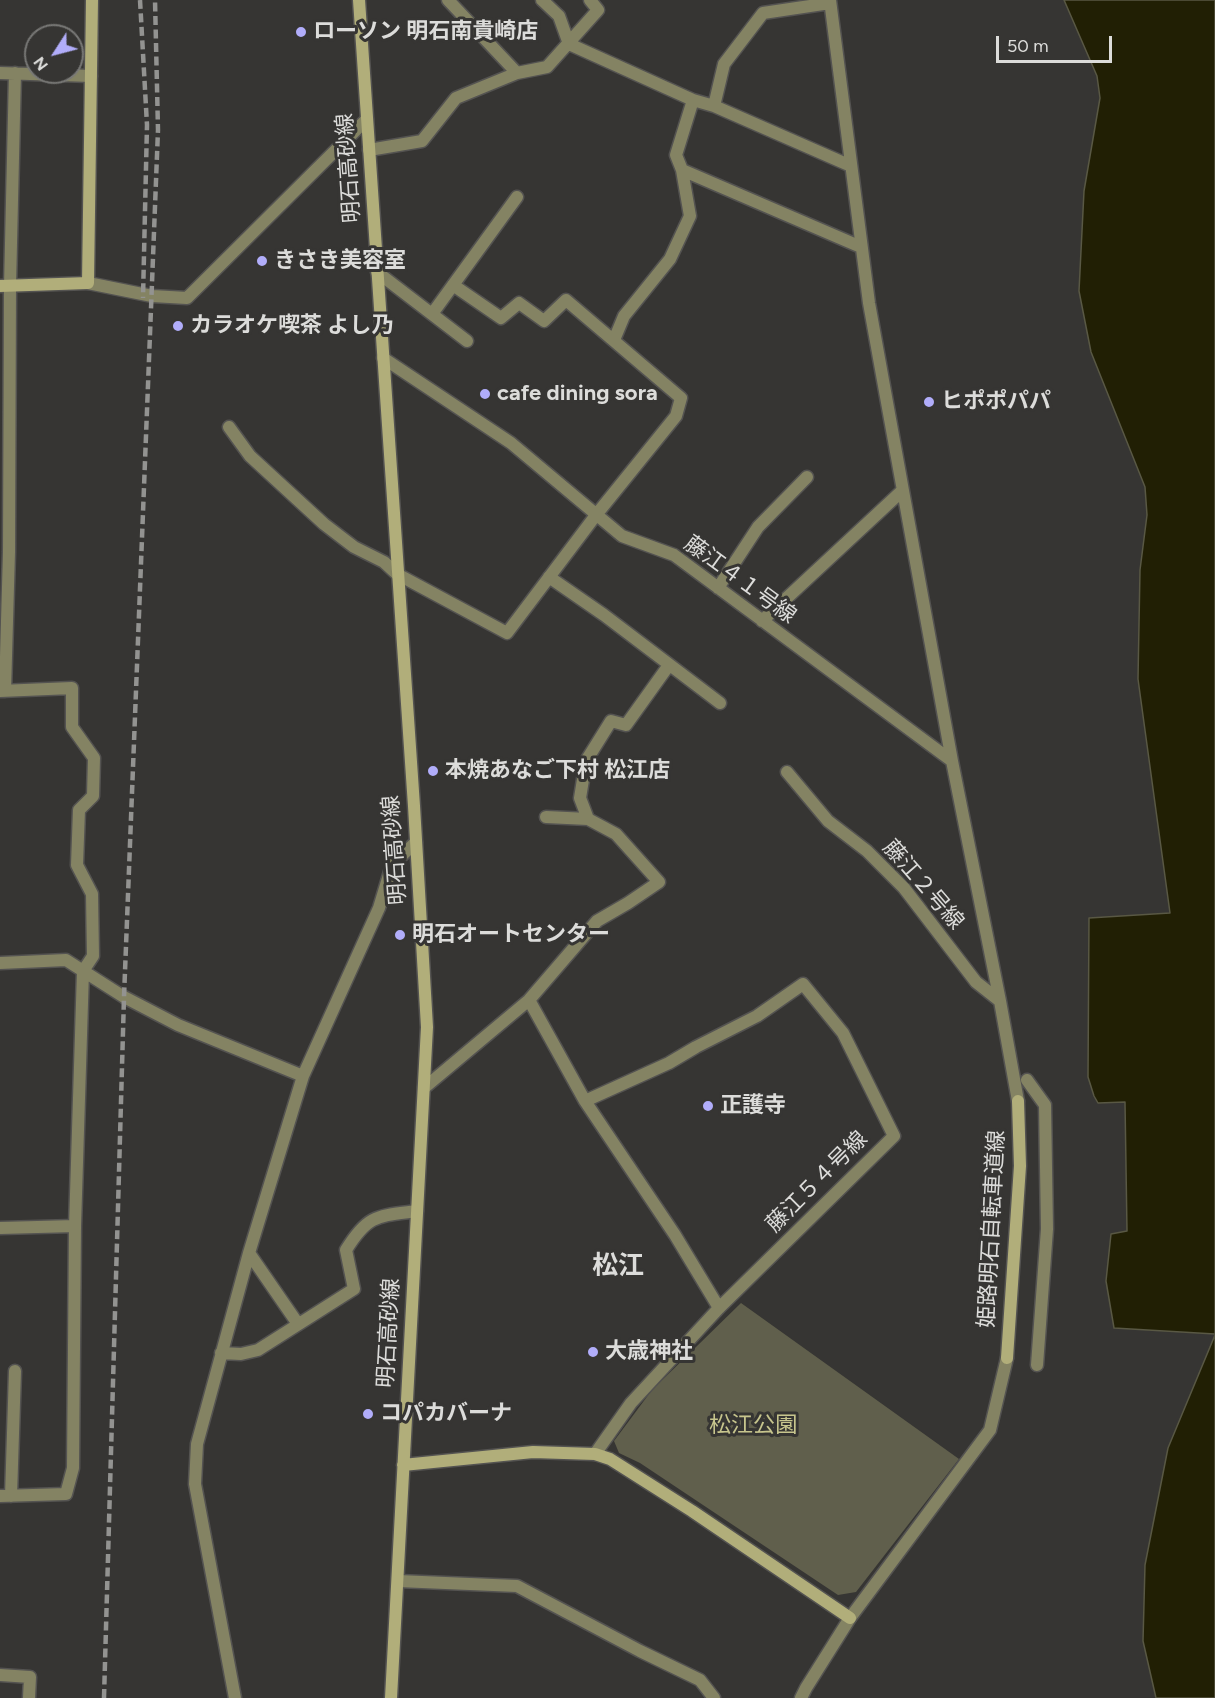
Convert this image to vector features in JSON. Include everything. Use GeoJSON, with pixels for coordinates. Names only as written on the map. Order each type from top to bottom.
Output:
{"type":"FeatureCollection","features":[{"type":"Feature","properties":{"kind":"main road"},"geometry":{"type":"LineString","coordinates":[[5,286],[88,283],[92,0]]}},
{"type":"Feature","properties":{"kind":"main road","name":"明石高砂線"},"geometry":{"type":"LineString","coordinates":[[359,0],[427,1026],[391,1698]]}},
{"type":"Feature","properties":{"kind":"main road","name":"姫路明石自転車道線"},"geometry":{"type":"LineString","coordinates":[[1007,1358],[1020,1166],[1018,1101]]}},
{"type":"Feature","properties":{"kind":"main road"},"geometry":{"type":"LineString","coordinates":[[403,1465],[532,1452],[595,1454],[610,1459],[673,1498],[850,1618]]}},
{"type":"Feature","properties":{"kind":"street"},"geometry":{"type":"LineString","coordinates":[[448,0],[517,73]]}},
{"type":"Feature","properties":{"kind":"street"},"geometry":{"type":"LineString","coordinates":[[542,0],[559,16],[569,44],[693,100],[714,106],[851,166]]}},
{"type":"Feature","properties":{"kind":"street"},"geometry":{"type":"LineString","coordinates":[[369,150],[422,141],[456,98],[517,73],[547,67],[598,10],[590,0]]}},
{"type":"Feature","properties":{"kind":"street"},"geometry":{"type":"LineString","coordinates":[[714,106],[724,64],[763,13],[830,1],[868,303],[952,761],[1018,1101]]}},
{"type":"Feature","properties":{"kind":"street"},"geometry":{"type":"LineString","coordinates":[[0,73],[91,76]]}},
{"type":"Feature","properties":{"kind":"street"},"geometry":{"type":"LineString","coordinates":[[15,73],[5,286],[9,552],[2,691],[72,688],[72,727],[94,758],[93,796],[80,810],[77,865],[92,894],[93,956],[82,971],[75,1226],[73,1468],[66,1494],[5,1496],[15,1371]]}},
{"type":"Feature","properties":{"kind":"street"},"geometry":{"type":"LineString","coordinates":[[614,340],[624,315],[670,259],[690,216],[682,170],[676,155],[693,100]]}},
{"type":"Feature","properties":{"kind":"street"},"geometry":{"type":"LineString","coordinates":[[88,283],[152,296],[187,298],[367,119]]}},
{"type":"Feature","properties":{"kind":"street"},"geometry":{"type":"LineString","coordinates":[[682,170],[861,247]]}},
{"type":"Feature","properties":{"kind":"street"},"geometry":{"type":"LineString","coordinates":[[432,314],[517,196]]}},
{"type":"Feature","properties":{"kind":"street"},"geometry":{"type":"LineString","coordinates":[[377,272],[467,341]]}},
{"type":"Feature","properties":{"kind":"street"},"geometry":{"type":"LineString","coordinates":[[229,427],[250,456],[324,524],[354,547],[384,562],[397,574],[507,633],[596,515],[676,416],[681,398],[566,300],[544,321],[519,303],[501,318],[453,285]]}},
{"type":"Feature","properties":{"kind":"street","name":"藤江４１号線"},"geometry":{"type":"LineString","coordinates":[[383,358],[511,443],[622,536],[674,555],[952,761]]}},
{"type":"Feature","properties":{"kind":"street"},"geometry":{"type":"LineString","coordinates":[[718,588],[758,527],[807,477]]}},
{"type":"Feature","properties":{"kind":"street"},"geometry":{"type":"LineString","coordinates":[[762,621],[903,490]]}},
{"type":"Feature","properties":{"kind":"street"},"geometry":{"type":"LineString","coordinates":[[549,577],[604,615],[720,703]]}},
{"type":"Feature","properties":{"kind":"street"},"geometry":{"type":"LineString","coordinates":[[588,819],[580,798],[585,761],[611,721],[626,725],[669,665]]}},
{"type":"Feature","properties":{"kind":"street","name":"藤江２号線"},"geometry":{"type":"LineString","coordinates":[[787,772],[828,821],[867,851],[904,888],[976,982],[1000,1000]]}},
{"type":"Feature","properties":{"kind":"street"},"geometry":{"type":"LineString","coordinates":[[424,1088],[529,1000],[597,921],[658,882],[616,834],[588,819],[546,817]]}},
{"type":"Feature","properties":{"kind":"street"},"geometry":{"type":"LineString","coordinates":[[235,1698],[195,1484],[197,1444],[249,1253],[303,1076],[379,908],[393,865],[416,842]]}},
{"type":"Feature","properties":{"kind":"street"},"geometry":{"type":"LineString","coordinates":[[0,963],[66,960],[124,997],[178,1025],[303,1076]]}},
{"type":"Feature","properties":{"kind":"street","name":"藤江５４号線"},"geometry":{"type":"LineString","coordinates":[[585,1101],[669,1063],[757,1016],[803,984],[843,1033],[894,1136],[719,1308]]}},
{"type":"Feature","properties":{"kind":"street"},"geometry":{"type":"LineString","coordinates":[[529,1000],[585,1101],[675,1235],[719,1308],[631,1403],[595,1454]]}},
{"type":"Feature","properties":{"kind":"street"},"geometry":{"type":"LineString","coordinates":[[1027,1080],[1045,1105],[1047,1228],[1037,1365]]}},
{"type":"Feature","properties":{"kind":"street"},"geometry":{"type":"LineString","coordinates":[[221,1353],[241,1354],[258,1350],[354,1289],[346,1250],[358,1231],[379,1215],[417,1211]]}},
{"type":"Feature","properties":{"kind":"street"},"geometry":{"type":"LineString","coordinates":[[0,1228],[75,1226]]}},
{"type":"Feature","properties":{"kind":"street"},"geometry":{"type":"LineString","coordinates":[[249,1253],[298,1324]]}},
{"type":"Feature","properties":{"kind":"street"},"geometry":{"type":"LineString","coordinates":[[801,1698],[850,1618],[990,1430],[1007,1358]]}},
{"type":"Feature","properties":{"kind":"street"},"geometry":{"type":"LineString","coordinates":[[398,1581],[517,1586],[700,1680],[714,1698]]}},
{"type":"Feature","properties":{"kind":"street"},"geometry":{"type":"LineString","coordinates":[[0,1675],[30,1677],[29,1698]]}},
{"type":"Feature","properties":{"kind":"green space","name":"松江公園"},"geometry":{"type":"Polygon","coordinates":[[[741,1303],[959,1459],[856,1592],[838,1595],[640,1463],[619,1453],[614,1441],[652,1390],[741,1303]]]}},
{"type":"Feature","properties":{"kind":"shaded area"},"geometry":{"type":"Polygon","coordinates":[[[1064,0],[1215,0],[1215,1334],[1114,1328],[1106,1281],[1111,1234],[1127,1231],[1125,1102],[1098,1103],[1088,1077],[1089,918],[1170,913],[1138,679],[1140,570],[1147,515],[1145,487],[1091,352],[1079,291],[1084,191],[1100,98],[1097,76],[1064,0]]]}},
{"type":"Feature","properties":{"kind":"shaded area"},"geometry":{"type":"Polygon","coordinates":[[[1215,1335],[1215,1698],[1156,1698],[1143,1641],[1145,1565],[1168,1448],[1215,1335]]]}},
{"type":"Feature","properties":{"kind":"railway"},"geometry":{"type":"LineString","coordinates":[[140,0],[147,125],[143,298]]}},
{"type":"Feature","properties":{"kind":"railway"},"geometry":{"type":"LineString","coordinates":[[104,1698],[124,997],[158,130],[155,0]]}},
{"type":"Feature","properties":{"kind":"place","name":"ローソン 明石南貴崎店"},"geometry":{"type":"Point","coordinates":[301,32]}},
{"type":"Feature","properties":{"kind":"place","name":"きさき美容室"},"geometry":{"type":"Point","coordinates":[262,261]}},
{"type":"Feature","properties":{"kind":"place","name":"カラオケ喫茶 よし乃"},"geometry":{"type":"Point","coordinates":[178,326]}},
{"type":"Feature","properties":{"kind":"place","name":"cafe dining sora"},"geometry":{"type":"Point","coordinates":[485,394]}},
{"type":"Feature","properties":{"kind":"place","name":"ヒポポパパ"},"geometry":{"type":"Point","coordinates":[929,402]}},
{"type":"Feature","properties":{"kind":"place","name":"本焼あなご下村 松江店"},"geometry":{"type":"Point","coordinates":[433,771]}},
{"type":"Feature","properties":{"kind":"place","name":"明石オートセンター"},"geometry":{"type":"Point","coordinates":[400,935]}},
{"type":"Feature","properties":{"kind":"place","name":"正護寺"},"geometry":{"type":"Point","coordinates":[708,1106]}},
{"type":"Feature","properties":{"kind":"place","name":"大歳神社"},"geometry":{"type":"Point","coordinates":[593,1352]}},
{"type":"Feature","properties":{"kind":"place","name":"コパカバーナ"},"geometry":{"type":"Point","coordinates":[368,1414]}},
{"type":"Feature","properties":{"kind":"district","name":"松江"},"geometry":{"type":"Point","coordinates":[618,1266]}}]}
